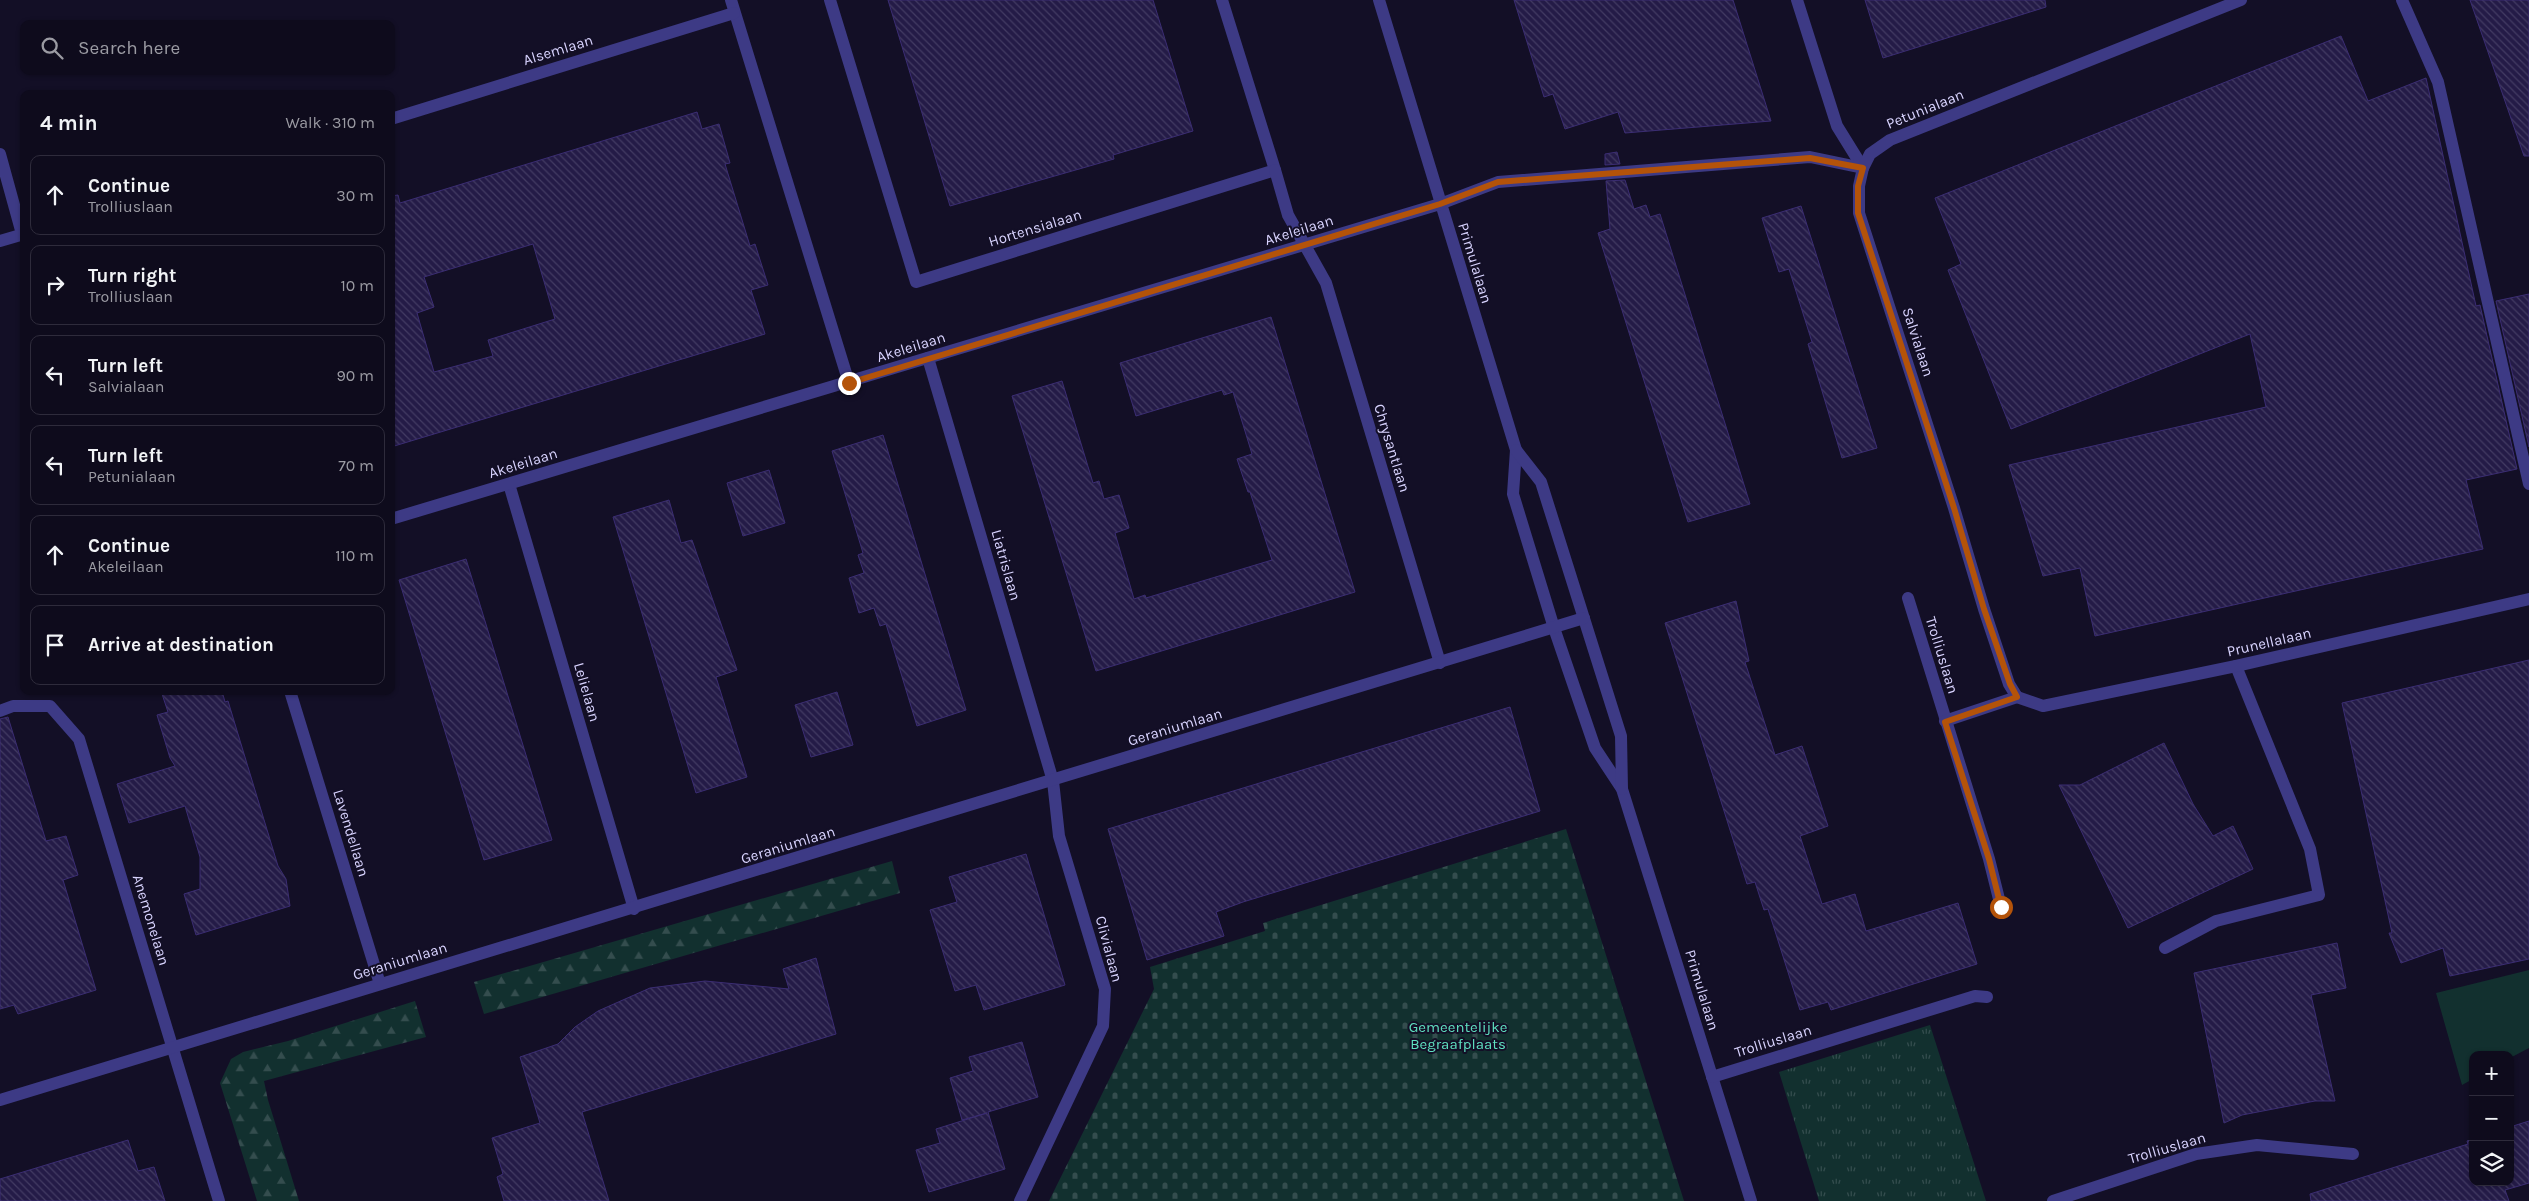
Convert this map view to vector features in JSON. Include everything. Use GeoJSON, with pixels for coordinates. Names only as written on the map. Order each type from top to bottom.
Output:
{"type":"FeatureCollection","features":[{"type":"Feature","properties":{"kind":"street","name":"Hortensialaan"},"geometry":{"type":"LineString","coordinates":[[830,0],[916,282],[1275,170]]}},
{"type":"Feature","properties":{"kind":"street"},"geometry":{"type":"LineString","coordinates":[[1222,0],[1288,215],[1306,245]]}},
{"type":"Feature","properties":{"kind":"street","name":"Primulalaan"},"geometry":{"type":"LineString","coordinates":[[1379,0],[1516,450],[1514,494],[1554,628],[1595,748],[1622,789],[1751,1201]]}},
{"type":"Feature","properties":{"kind":"street"},"geometry":{"type":"LineString","coordinates":[[1797,0],[1837,126],[1863,168]]}},
{"type":"Feature","properties":{"kind":"street","name":"Petunialaan"},"geometry":{"type":"LineString","coordinates":[[1863,168],[1870,154],[1890,140],[2241,0]]}},
{"type":"Feature","properties":{"kind":"street"},"geometry":{"type":"LineString","coordinates":[[2402,0],[2438,82],[2529,484]]}},
{"type":"Feature","properties":{"kind":"street"},"geometry":{"type":"LineString","coordinates":[[732,6],[849,383]]}},
{"type":"Feature","properties":{"kind":"street","name":"Alsemlaan"},"geometry":{"type":"LineString","coordinates":[[395,118],[732,6]]}},
{"type":"Feature","properties":{"kind":"street"},"geometry":{"type":"LineString","coordinates":[[0,154],[20,224]]}},
{"type":"Feature","properties":{"kind":"street"},"geometry":{"type":"LineString","coordinates":[[1440,204],[1498,182],[1810,158],[1863,168]]}},
{"type":"Feature","properties":{"kind":"street","name":"Salvialaan"},"geometry":{"type":"LineString","coordinates":[[1863,168],[1858,186],[1858,213],[1954,508],[1984,609],[2010,684],[2017,697]]}},
{"type":"Feature","properties":{"kind":"street","name":"Akeleilaan"},"geometry":{"type":"LineString","coordinates":[[395,519],[1440,204]]}},
{"type":"Feature","properties":{"kind":"street"},"geometry":{"type":"LineString","coordinates":[[0,241],[20,235]]}},
{"type":"Feature","properties":{"kind":"street","name":"Chrysantlaan"},"geometry":{"type":"LineString","coordinates":[[1306,245],[1326,283],[1440,664]]}},
{"type":"Feature","properties":{"kind":"street","name":"Liatrislaan"},"geometry":{"type":"LineString","coordinates":[[928,358],[1053,782]]}},
{"type":"Feature","properties":{"kind":"street","name":"Primulalaan"},"geometry":{"type":"LineString","coordinates":[[1516,450],[1541,482],[1621,736],[1622,789]]}},
{"type":"Feature","properties":{"kind":"street","name":"Lelielaan"},"geometry":{"type":"LineString","coordinates":[[509,484],[634,909]]}},
{"type":"Feature","properties":{"kind":"street","name":"Trolliuslaan"},"geometry":{"type":"LineString","coordinates":[[1908,598],[1989,859],[2001,907]]}},
{"type":"Feature","properties":{"kind":"street","name":"Prunellalaan"},"geometry":{"type":"LineString","coordinates":[[2017,697],[2042,706],[2236,666],[2529,599]]}},
{"type":"Feature","properties":{"kind":"street","name":"Geraniumlaan"},"geometry":{"type":"LineString","coordinates":[[0,1100],[1053,782],[1584,618]]}},
{"type":"Feature","properties":{"kind":"street"},"geometry":{"type":"LineString","coordinates":[[2165,948],[2216,921],[2319,895],[2310,849],[2236,666]]}},
{"type":"Feature","properties":{"kind":"street","name":"Lavendellaan"},"geometry":{"type":"LineString","coordinates":[[291,695],[380,984]]}},
{"type":"Feature","properties":{"kind":"street"},"geometry":{"type":"LineString","coordinates":[[1945,722],[2017,697]]}},
{"type":"Feature","properties":{"kind":"street","name":"Anemonelaan"},"geometry":{"type":"LineString","coordinates":[[0,711],[13,706],[50,706],[78,739],[219,1201]]}},
{"type":"Feature","properties":{"kind":"street","name":"Clivialaan"},"geometry":{"type":"LineString","coordinates":[[1020,1201],[1103,1026],[1105,989],[1060,836],[1053,782]]}},
{"type":"Feature","properties":{"kind":"street","name":"Trolliuslaan"},"geometry":{"type":"LineString","coordinates":[[1712,1077],[1975,996],[1987,997]]}},
{"type":"Feature","properties":{"kind":"street","name":"Trolliuslaan"},"geometry":{"type":"LineString","coordinates":[[2053,1201],[2196,1154],[2258,1145],[2353,1154]]}},
{"type":"Feature","properties":{"kind":"green space","name":"Gemeentelijke Begraafplaats"},"geometry":{"type":"Polygon","coordinates":[[[1566,829],[1684,1201],[1049,1201],[1154,989],[1150,967],[1265,931],[1263,923],[1566,829]]]}},
{"type":"Feature","properties":{"kind":"green space"},"geometry":{"type":"Polygon","coordinates":[[[892,861],[900,893],[484,1014],[474,982],[892,861]]]}},
{"type":"Feature","properties":{"kind":"green space"},"geometry":{"type":"Polygon","coordinates":[[[2529,970],[2529,1048],[2514,1056],[2514,1051],[2469,1051],[2469,1081],[2462,1085],[2436,993],[2529,970]]]}},
{"type":"Feature","properties":{"kind":"green space"},"geometry":{"type":"Polygon","coordinates":[[[415,1001],[426,1037],[264,1081],[299,1201],[257,1201],[220,1083],[231,1059],[243,1052],[288,1041],[415,1001]]]}},
{"type":"Feature","properties":{"kind":"green space"},"geometry":{"type":"Polygon","coordinates":[[[1930,1025],[1986,1201],[1819,1201],[1779,1072],[1930,1025]]]}},
{"type":"Feature","properties":{"kind":"building"},"geometry":{"type":"Polygon","coordinates":[[[888,0],[1153,0],[1193,131],[1113,155],[1114,159],[950,206],[888,0]]]}},
{"type":"Feature","properties":{"kind":"building"},"geometry":{"type":"Polygon","coordinates":[[[1514,0],[1733,0],[1771,121],[1625,133],[1618,112],[1565,129],[1553,94],[1544,97],[1514,0]]]}},
{"type":"Feature","properties":{"kind":"building"},"geometry":{"type":"Polygon","coordinates":[[[1865,0],[2045,0],[2046,7],[1883,58],[1865,0]]]}},
{"type":"Feature","properties":{"kind":"building"},"geometry":{"type":"Polygon","coordinates":[[[2470,0],[2529,0],[2529,156],[2524,156],[2470,0]]]}},
{"type":"Feature","properties":{"kind":"building"},"geometry":{"type":"Polygon","coordinates":[[[2341,36],[2368,101],[2426,78],[2476,306],[2480,305],[2517,469],[2466,480],[2483,549],[2095,636],[2080,568],[2043,576],[2009,465],[2266,407],[2250,334],[2011,429],[1948,270],[1961,264],[1935,198],[2341,36]]]}},
{"type":"Feature","properties":{"kind":"building"},"geometry":{"type":"Polygon","coordinates":[[[697,112],[702,129],[719,124],[730,163],[725,164],[750,246],[755,244],[768,285],[751,290],[765,334],[395,446],[395,195],[398,195],[400,203],[697,112]],[[533,244],[424,277],[434,307],[417,313],[434,372],[493,356],[488,340],[555,319],[533,244]]]}},
{"type":"Feature","properties":{"kind":"building"},"geometry":{"type":"Polygon","coordinates":[[[1617,152],[1620,164],[1605,165],[1605,154],[1617,152]]]}},
{"type":"Feature","properties":{"kind":"building"},"geometry":{"type":"Polygon","coordinates":[[[1625,180],[1634,209],[1646,205],[1650,217],[1660,214],[1750,504],[1688,522],[1598,233],[1610,229],[1606,181],[1625,180]]]}},
{"type":"Feature","properties":{"kind":"building"},"geometry":{"type":"Polygon","coordinates":[[[1801,206],[1877,448],[1842,458],[1808,344],[1812,342],[1789,269],[1779,272],[1762,218],[1801,206]]]}},
{"type":"Feature","properties":{"kind":"building"},"geometry":{"type":"Polygon","coordinates":[[[2529,294],[2529,447],[2496,301],[2529,294]]]}},
{"type":"Feature","properties":{"kind":"building"},"geometry":{"type":"Polygon","coordinates":[[[1271,317],[1355,592],[1096,671],[1012,396],[1062,381],[1093,483],[1099,481],[1104,499],[1119,495],[1129,528],[1115,533],[1134,599],[1145,595],[1146,598],[1272,560],[1237,459],[1252,454],[1233,392],[1224,395],[1222,390],[1136,416],[1120,363],[1271,317]]]}},
{"type":"Feature","properties":{"kind":"building"},"geometry":{"type":"Polygon","coordinates":[[[883,435],[966,710],[917,726],[886,624],[880,626],[874,608],[859,613],[849,578],[864,573],[858,555],[863,553],[832,451],[883,435]]]}},
{"type":"Feature","properties":{"kind":"building"},"geometry":{"type":"Polygon","coordinates":[[[769,470],[785,523],[743,536],[727,483],[769,470]]]}},
{"type":"Feature","properties":{"kind":"building"},"geometry":{"type":"Polygon","coordinates":[[[669,500],[681,543],[692,540],[737,670],[716,677],[747,777],[696,793],[613,517],[669,500]]]}},
{"type":"Feature","properties":{"kind":"building"},"geometry":{"type":"Polygon","coordinates":[[[466,559],[552,840],[484,860],[399,580],[466,559]]]}},
{"type":"Feature","properties":{"kind":"building"},"geometry":{"type":"Polygon","coordinates":[[[1736,601],[1749,661],[1745,662],[1775,755],[1802,746],[1828,826],[1800,836],[1822,904],[1855,894],[1866,931],[1958,903],[1977,964],[1831,1010],[1828,1002],[1800,1010],[1768,909],[1764,910],[1755,882],[1747,884],[1665,623],[1736,601]]]}},
{"type":"Feature","properties":{"kind":"building"},"geometry":{"type":"Polygon","coordinates":[[[2529,660],[2529,959],[2450,976],[2443,948],[2401,963],[2389,933],[2392,933],[2342,703],[2529,660]]]}},
{"type":"Feature","properties":{"kind":"building"},"geometry":{"type":"Polygon","coordinates":[[[837,692],[853,745],[811,757],[795,705],[837,692]]]}},
{"type":"Feature","properties":{"kind":"building"},"geometry":{"type":"Polygon","coordinates":[[[162,695],[223,695],[225,702],[228,701],[278,866],[286,879],[290,906],[196,935],[184,894],[200,889],[200,857],[185,806],[129,823],[117,784],[175,766],[170,758],[157,715],[168,712],[162,695]]]}},
{"type":"Feature","properties":{"kind":"building"},"geometry":{"type":"Polygon","coordinates":[[[1510,707],[1540,811],[1243,902],[1216,912],[1224,936],[1147,960],[1108,829],[1510,707]]]}},
{"type":"Feature","properties":{"kind":"building"},"geometry":{"type":"Polygon","coordinates":[[[8,717],[46,841],[66,836],[78,875],[63,880],[96,990],[18,1014],[14,1005],[0,1009],[0,719],[8,717]]]}},
{"type":"Feature","properties":{"kind":"building"},"geometry":{"type":"Polygon","coordinates":[[[2164,743],[2193,804],[2213,836],[2233,826],[2253,869],[2128,928],[2059,785],[2080,785],[2164,743]]]}},
{"type":"Feature","properties":{"kind":"building"},"geometry":{"type":"Polygon","coordinates":[[[1026,854],[1065,985],[984,1010],[976,985],[955,991],[930,910],[957,902],[949,877],[1026,854]]]}},
{"type":"Feature","properties":{"kind":"building"},"geometry":{"type":"Polygon","coordinates":[[[2337,943],[2346,988],[2311,995],[2335,1101],[2315,1101],[2242,1115],[2224,1123],[2194,973],[2337,943]]]}},
{"type":"Feature","properties":{"kind":"building"},"geometry":{"type":"Polygon","coordinates":[[[816,958],[836,1034],[582,1112],[609,1201],[504,1201],[497,1177],[503,1174],[492,1138],[540,1123],[520,1057],[558,1044],[575,1027],[598,1011],[650,988],[705,981],[789,989],[783,969],[816,958]]]}},
{"type":"Feature","properties":{"kind":"building"},"geometry":{"type":"Polygon","coordinates":[[[1022,1042],[1038,1097],[988,1112],[1005,1169],[929,1192],[916,1150],[940,1143],[936,1129],[987,1113],[962,1120],[950,1078],[973,1071],[969,1057],[1022,1042]]]}},
{"type":"Feature","properties":{"kind":"building"},"geometry":{"type":"Polygon","coordinates":[[[2529,1121],[2529,1183],[2505,1190],[2509,1201],[2311,1201],[2310,1194],[2468,1144],[2467,1141],[2469,1140],[2469,1186],[2514,1186],[2514,1126],[2529,1121]]]}},
{"type":"Feature","properties":{"kind":"building"},"geometry":{"type":"Polygon","coordinates":[[[128,1140],[138,1171],[154,1167],[165,1201],[0,1201],[0,1179],[128,1140]]]}},
{"type":"Feature","properties":{"kind":"route"},"geometry":{"type":"LineString","coordinates":[[849,383],[1440,204],[1498,182],[1810,158],[1863,168],[1858,186],[1858,213],[1954,508],[1984,609],[2010,684],[2017,697],[1945,722],[1989,859],[2001,907]]}}]}
